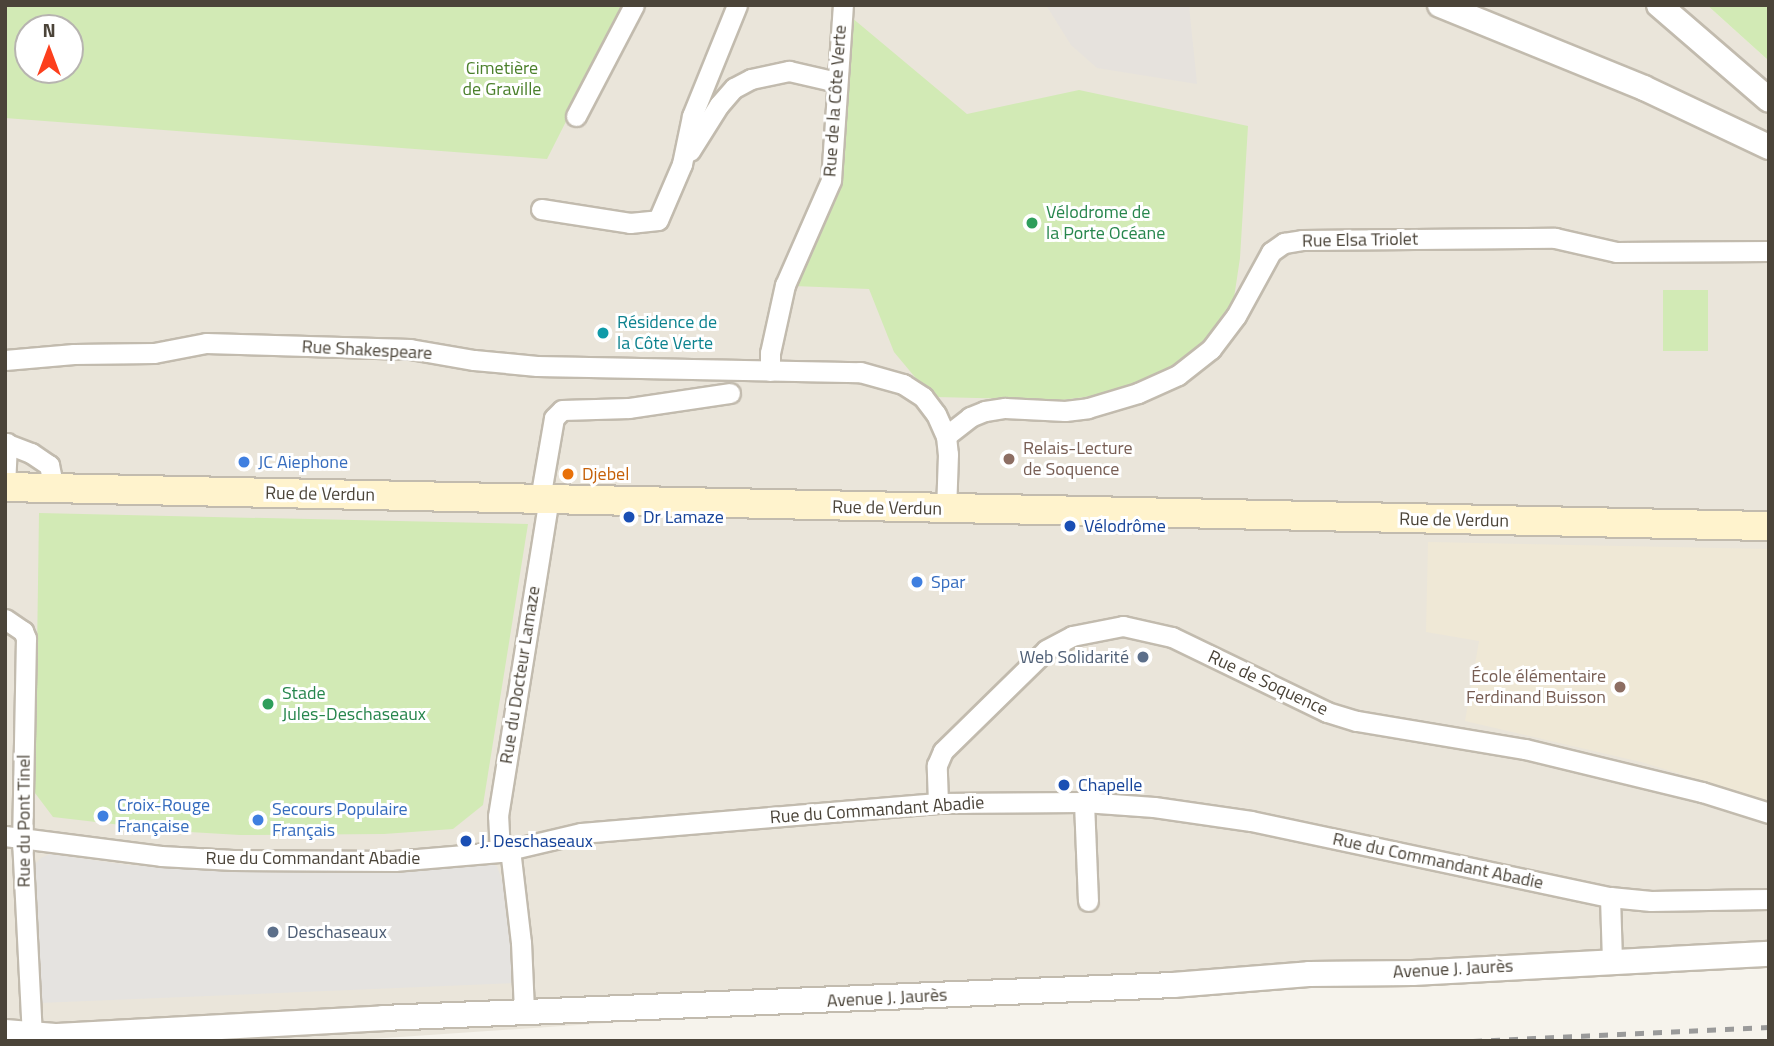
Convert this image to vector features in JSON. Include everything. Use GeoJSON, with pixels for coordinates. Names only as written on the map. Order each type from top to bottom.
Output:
{"type":"FeatureCollection","features":[{"type":"Feature","properties":{"kind":"main road","name":"Rue de Verdun"},"geometry":{"type":"LineString","coordinates":[[5,487],[946,510],[1769,526]]}},
{"type":"Feature","properties":{"kind":"street"},"geometry":{"type":"LineString","coordinates":[[576,116],[634,5]]}},
{"type":"Feature","properties":{"kind":"street"},"geometry":{"type":"LineString","coordinates":[[541,209],[649,223],[658,220],[682,164],[692,116],[737,5]]}},
{"type":"Feature","properties":{"kind":"street","name":"Rue de la Côte Verte"},"geometry":{"type":"LineString","coordinates":[[770,371],[769,353],[785,285],[831,180],[843,5]]}},
{"type":"Feature","properties":{"kind":"street"},"geometry":{"type":"LineString","coordinates":[[1440,5],[1644,88],[1769,147]]}},
{"type":"Feature","properties":{"kind":"street"},"geometry":{"type":"LineString","coordinates":[[1659,5],[1769,100]]}},
{"type":"Feature","properties":{"kind":"street"},"geometry":{"type":"LineString","coordinates":[[682,164],[719,105],[734,88],[751,79],[789,71],[837,82]]}},
{"type":"Feature","properties":{"kind":"street","name":"Rue Elsa Triolet"},"geometry":{"type":"LineString","coordinates":[[946,436],[970,417],[985,411],[1005,408],[1065,411],[1088,408],[1138,393],[1178,375],[1211,349],[1236,316],[1271,252],[1284,243],[1303,240],[1555,238],[1616,252],[1769,251]]}},
{"type":"Feature","properties":{"kind":"street","name":"Rue Shakespeare"},"geometry":{"type":"LineString","coordinates":[[5,360],[74,354],[154,353],[206,343],[410,349],[474,360],[537,366],[770,371]]}},
{"type":"Feature","properties":{"kind":"street"},"geometry":{"type":"LineString","coordinates":[[770,371],[860,372],[904,384],[923,397],[936,414],[946,436],[946,510]]}},
{"type":"Feature","properties":{"kind":"street","name":"Rue du Docteur Lamaze"},"geometry":{"type":"LineString","coordinates":[[524,1012],[521,943],[498,816],[554,418],[562,411],[629,408],[730,393]]}},
{"type":"Feature","properties":{"kind":"street"},"geometry":{"type":"LineString","coordinates":[[5,487],[6,443],[32,453],[49,465],[54,489]]}},
{"type":"Feature","properties":{"kind":"street","name":"Rue du Pont Tinel"},"geometry":{"type":"LineString","coordinates":[[5,619],[23,631],[26,638],[13,838],[32,1034]]}},
{"type":"Feature","properties":{"kind":"street","name":"Rue de Soquence"},"geometry":{"type":"LineString","coordinates":[[938,803],[937,765],[943,751],[1046,650],[1072,636],[1123,626],[1172,637],[1327,712],[1357,721],[1525,749],[1702,792],[1769,813]]}},
{"type":"Feature","properties":{"kind":"street"},"geometry":{"type":"LineString","coordinates":[[1084,802],[1088,901]]}},
{"type":"Feature","properties":{"kind":"street","name":"Rue du Commandant Abadie"},"geometry":{"type":"LineString","coordinates":[[13,838],[147,854],[258,861],[394,862],[505,851],[581,833],[938,803],[1084,802],[1154,807],[1251,821],[1610,897],[1651,901],[1769,900]]}},
{"type":"Feature","properties":{"kind":"street"},"geometry":{"type":"LineString","coordinates":[[1610,897],[1612,961]]}},
{"type":"Feature","properties":{"kind":"street","name":"Avenue J. Jaurès"},"geometry":{"type":"LineString","coordinates":[[5,1032],[55,1036],[339,1030],[524,1012],[1173,985],[1309,974],[1413,972],[1769,954]]}},
{"type":"Feature","properties":{"kind":"shaded area"},"geometry":{"type":"Polygon","coordinates":[[[5,5],[1707,5],[1769,61],[1769,944],[341,1041],[5,1041],[5,5]]]}},
{"type":"Feature","properties":{"kind":"shaded area"},"geometry":{"type":"Polygon","coordinates":[[[1046,5],[1189,5],[1197,84],[1097,68],[1071,45],[1046,5]]]}},
{"type":"Feature","properties":{"kind":"shaded area","name":"École élémentaire Ferdinand Buisson"},"geometry":{"type":"Polygon","coordinates":[[[1428,542],[1769,549],[1769,801],[1641,762],[1465,721],[1479,641],[1426,632],[1428,542]]]}},
{"type":"Feature","properties":{"kind":"shaded area","name":"Deschaseaux"},"geometry":{"type":"Polygon","coordinates":[[[50,854],[128,865],[256,872],[379,871],[491,864],[497,866],[507,895],[515,983],[39,1003],[32,867],[50,854]]]}},
{"type":"Feature","properties":{"kind":"green space","name":"Cimetière de Graville"},"geometry":{"type":"Polygon","coordinates":[[[5,5],[625,5],[547,159],[5,118],[5,5]]]}},
{"type":"Feature","properties":{"kind":"green space"},"geometry":{"type":"Polygon","coordinates":[[[1707,5],[1769,5],[1769,61],[1707,5]]]}},
{"type":"Feature","properties":{"kind":"green space","name":"Vélodrome de la Porte Océane"},"geometry":{"type":"Polygon","coordinates":[[[851,17],[967,114],[1079,90],[1248,126],[1240,258],[1234,298],[1222,324],[1199,351],[1157,378],[1100,395],[1062,400],[936,397],[919,382],[894,352],[869,289],[794,286],[838,188],[851,17]]]}},
{"type":"Feature","properties":{"kind":"green space"},"geometry":{"type":"Polygon","coordinates":[[[1663,290],[1708,290],[1708,351],[1663,351],[1663,290]]]}},
{"type":"Feature","properties":{"kind":"green space","name":"Stade Jules-Deschaseaux"},"geometry":{"type":"Polygon","coordinates":[[[39,513],[528,524],[483,805],[453,829],[384,834],[240,835],[173,831],[53,817],[35,793],[39,513]]]}},
{"type":"Feature","properties":{"kind":"railway"},"geometry":{"type":"LineString","coordinates":[[1473,1041],[1769,1027]]}},
{"type":"Feature","properties":{"kind":"place","name":"Vélodrome de la Porte Océane"},"geometry":{"type":"Point","coordinates":[1032,223]}},
{"type":"Feature","properties":{"kind":"place","name":"Résidence de la Côte Verte"},"geometry":{"type":"Point","coordinates":[603,333]}},
{"type":"Feature","properties":{"kind":"place","name":"Relais-Lecture de Soquence"},"geometry":{"type":"Point","coordinates":[1009,459]}},
{"type":"Feature","properties":{"kind":"place","name":"JC Aiephone"},"geometry":{"type":"Point","coordinates":[244,462]}},
{"type":"Feature","properties":{"kind":"place","name":"Djebel"},"geometry":{"type":"Point","coordinates":[568,474]}},
{"type":"Feature","properties":{"kind":"place","name":"Dr Lamaze"},"geometry":{"type":"Point","coordinates":[629,517]}},
{"type":"Feature","properties":{"kind":"place","name":"Vélodrôme"},"geometry":{"type":"Point","coordinates":[1070,526]}},
{"type":"Feature","properties":{"kind":"place","name":"Spar"},"geometry":{"type":"Point","coordinates":[917,582]}},
{"type":"Feature","properties":{"kind":"place","name":"Web Solidarité"},"geometry":{"type":"Point","coordinates":[1143,657]}},
{"type":"Feature","properties":{"kind":"place","name":"École élémentaire Ferdinand Buisson"},"geometry":{"type":"Point","coordinates":[1620,687]}},
{"type":"Feature","properties":{"kind":"place","name":"Stade Jules-Deschaseaux"},"geometry":{"type":"Point","coordinates":[268,704]}},
{"type":"Feature","properties":{"kind":"place","name":"Chapelle"},"geometry":{"type":"Point","coordinates":[1064,785]}},
{"type":"Feature","properties":{"kind":"place","name":"Croix-Rouge Française"},"geometry":{"type":"Point","coordinates":[103,816]}},
{"type":"Feature","properties":{"kind":"place","name":"Secours Populaire Français"},"geometry":{"type":"Point","coordinates":[258,820]}},
{"type":"Feature","properties":{"kind":"place","name":"J. Deschaseaux"},"geometry":{"type":"Point","coordinates":[466,841]}},
{"type":"Feature","properties":{"kind":"place","name":"Deschaseaux"},"geometry":{"type":"Point","coordinates":[273,932]}}]}
